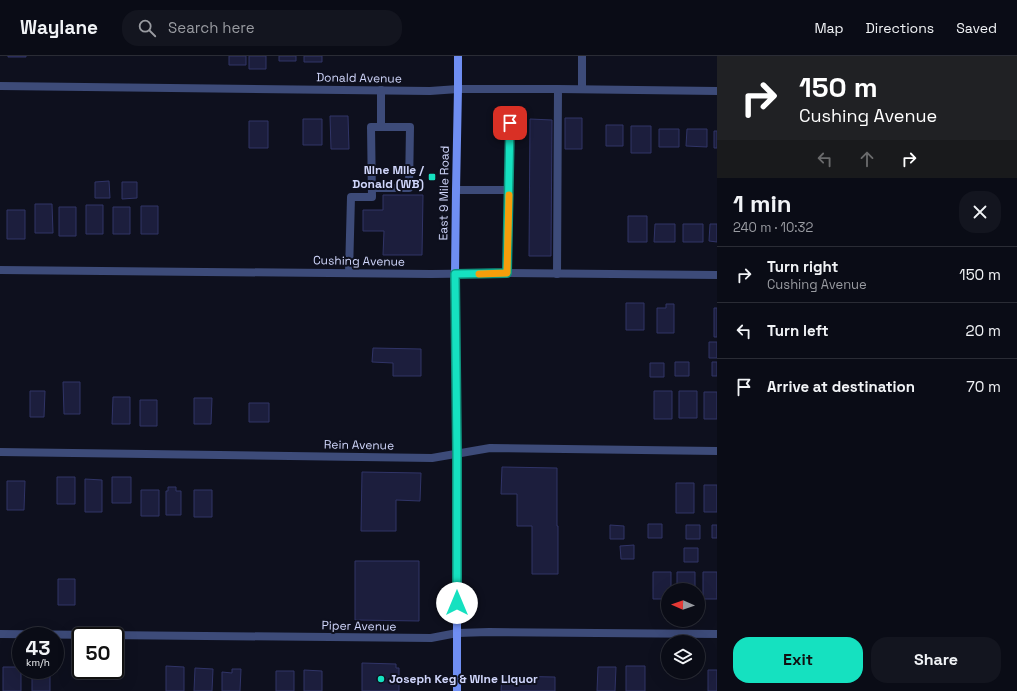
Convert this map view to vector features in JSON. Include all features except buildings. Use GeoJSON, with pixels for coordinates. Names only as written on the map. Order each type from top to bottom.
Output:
{"type":"FeatureCollection","features":[{"type":"Feature","properties":{"kind":"main road","name":"East 9 Mile Road"},"geometry":{"type":"LineString","coordinates":[[456,691],[457,454],[455,274],[458,56]]}},
{"type":"Feature","properties":{"kind":"street"},"geometry":{"type":"LineString","coordinates":[[582,56],[582,90]]}},
{"type":"Feature","properties":{"kind":"street","name":"Donald Avenue"},"geometry":{"type":"LineString","coordinates":[[0,86],[430,91],[458,89],[558,89],[717,91]]}},
{"type":"Feature","properties":{"kind":"street"},"geometry":{"type":"LineString","coordinates":[[557,274],[558,89]]}},
{"type":"Feature","properties":{"kind":"street"},"geometry":{"type":"LineString","coordinates":[[381,90],[381,127]]}},
{"type":"Feature","properties":{"kind":"street"},"geometry":{"type":"LineString","coordinates":[[507,273],[510,123]]}},
{"type":"Feature","properties":{"kind":"street"},"geometry":{"type":"LineString","coordinates":[[349,273],[351,197],[372,197],[372,188],[372,127],[410,128],[409,188],[372,188]]}},
{"type":"Feature","properties":{"kind":"street"},"geometry":{"type":"LineString","coordinates":[[456,190],[509,190]]}},
{"type":"Feature","properties":{"kind":"street","name":"Cushing Avenue"},"geometry":{"type":"LineString","coordinates":[[0,270],[717,275]]}},
{"type":"Feature","properties":{"kind":"street","name":"Rein Avenue"},"geometry":{"type":"LineString","coordinates":[[0,452],[432,458],[490,448],[717,451]]}},
{"type":"Feature","properties":{"kind":"street","name":"Piper Avenue"},"geometry":{"type":"LineString","coordinates":[[0,634],[432,638],[456,633],[497,632],[717,634]]}},
{"type":"Feature","properties":{"kind":"slow traffic"},"geometry":{"type":"LineString","coordinates":[[479,274],[507,273],[509,195]]}},
{"type":"Feature","properties":{"kind":"place","name":"Nine Mile / Donald (WB)"},"geometry":{"type":"Point","coordinates":[432,177]}},
{"type":"Feature","properties":{"kind":"place","name":"Joseph Keg & Wine Liquor"},"geometry":{"type":"Point","coordinates":[381,679]}},
{"type":"Feature","properties":{"kind":"route"},"geometry":{"type":"LineString","coordinates":[[457,603],[455,274],[507,273],[510,123]]}}]}
